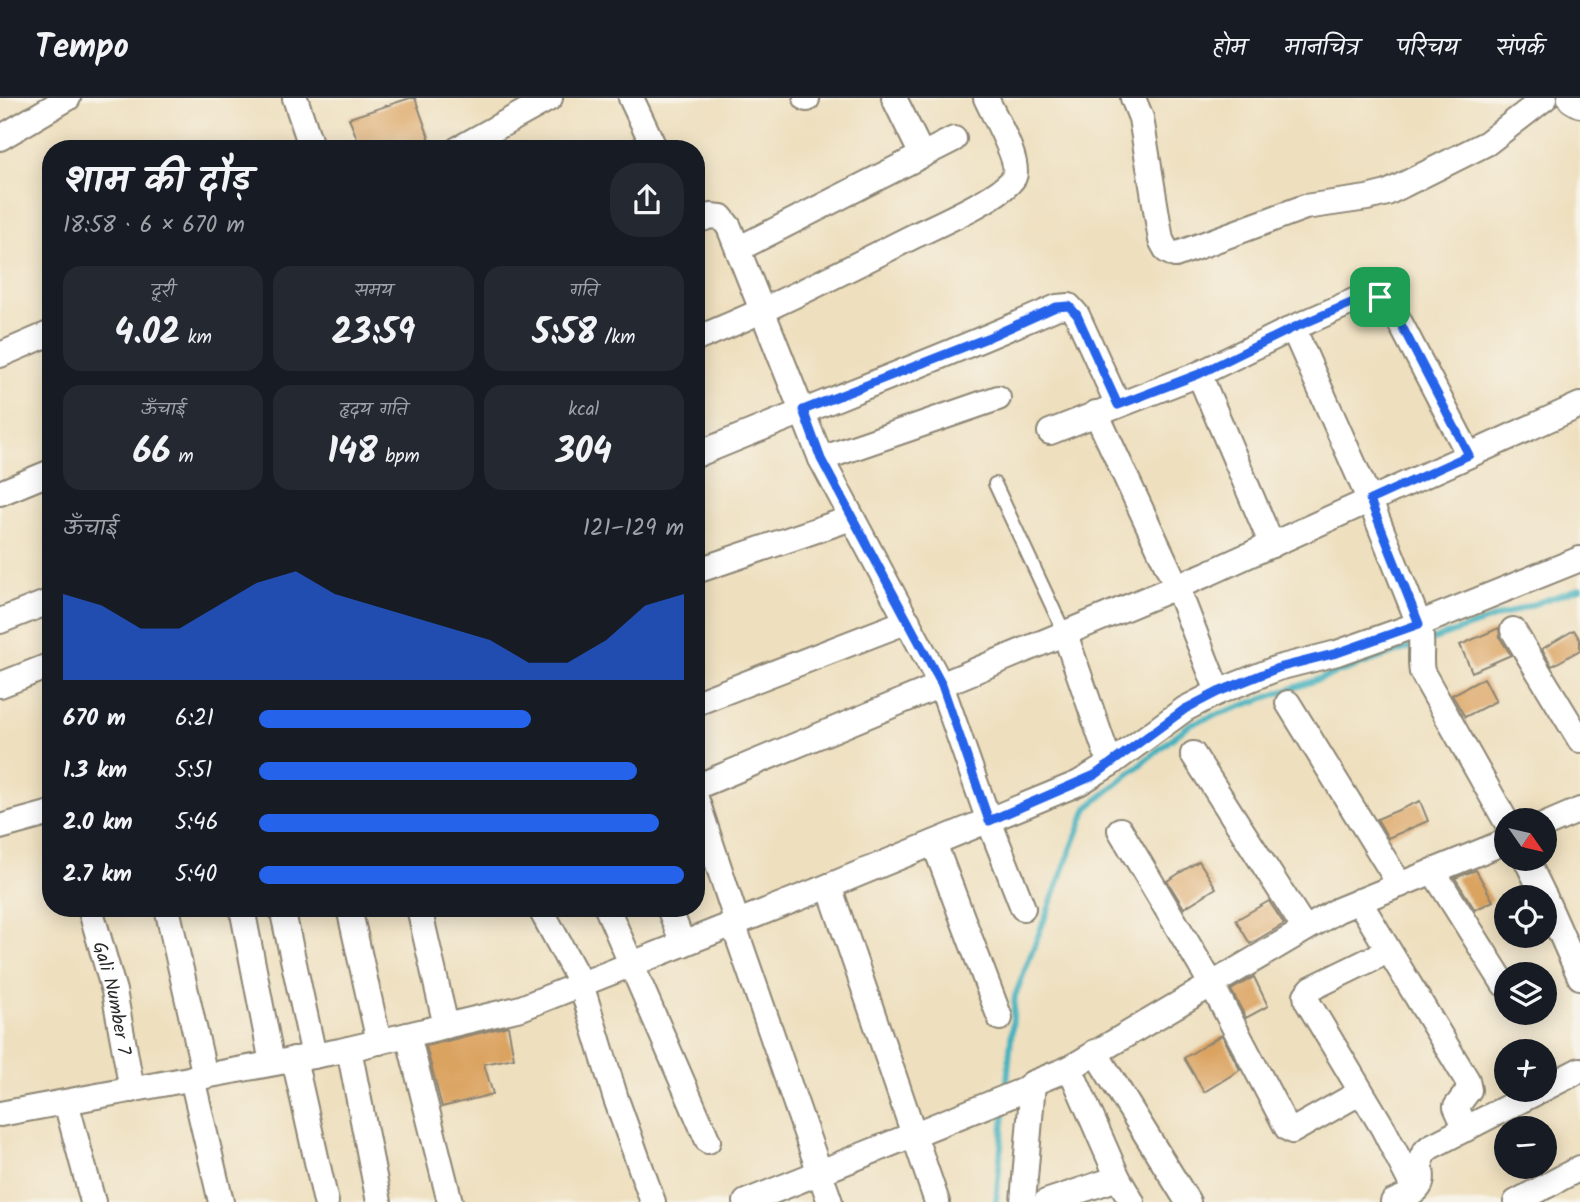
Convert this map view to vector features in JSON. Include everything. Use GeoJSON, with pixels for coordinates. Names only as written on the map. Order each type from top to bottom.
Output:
{"type":"FeatureCollection","features":[{"type":"Feature","properties":{"kind":"street"},"geometry":{"type":"LineString","coordinates":[[295,98],[309,140]]}},
{"type":"Feature","properties":{"kind":"street"},"geometry":{"type":"LineString","coordinates":[[474,140],[550,98]]}},
{"type":"Feature","properties":{"kind":"street"},"geometry":{"type":"LineString","coordinates":[[631,98],[650,140]]}},
{"type":"Feature","properties":{"kind":"street"},"geometry":{"type":"LineString","coordinates":[[894,98],[922,155]]}},
{"type":"Feature","properties":{"kind":"street"},"geometry":{"type":"LineString","coordinates":[[705,335],[763,312],[975,205],[1009,184],[1015,174],[1015,162],[986,98]]}},
{"type":"Feature","properties":{"kind":"street"},"geometry":{"type":"LineString","coordinates":[[1133,98],[1142,118],[1161,240],[1167,251],[1175,255],[1305,207],[1387,193],[1487,143],[1545,98]]}},
{"type":"Feature","properties":{"kind":"street"},"geometry":{"type":"LineString","coordinates":[[1573,98],[1580,102]]}},
{"type":"Feature","properties":{"kind":"street"},"geometry":{"type":"LineString","coordinates":[[0,138],[52,102]]}},
{"type":"Feature","properties":{"kind":"street"},"geometry":{"type":"LineString","coordinates":[[738,249],[954,139]]}},
{"type":"Feature","properties":{"kind":"street"},"geometry":{"type":"LineString","coordinates":[[705,218],[722,217],[729,227],[821,459],[942,685],[989,821],[1023,908]]}},
{"type":"Feature","properties":{"kind":"street"},"geometry":{"type":"LineString","coordinates":[[1050,432],[1199,374],[1293,328],[1363,298],[1380,297],[1394,311],[1469,455]]}},
{"type":"Feature","properties":{"kind":"street"},"geometry":{"type":"LineString","coordinates":[[705,451],[987,338],[1056,307],[1069,306],[1077,315],[1107,409],[1218,692]]}},
{"type":"Feature","properties":{"kind":"street"},"geometry":{"type":"LineString","coordinates":[[1293,328],[1370,500],[1421,630],[1420,663],[1426,679],[1499,808]]}},
{"type":"Feature","properties":{"kind":"street"},"geometry":{"type":"LineString","coordinates":[[0,355],[42,336]]}},
{"type":"Feature","properties":{"kind":"street"},"geometry":{"type":"LineString","coordinates":[[1199,374],[1272,545]]}},
{"type":"Feature","properties":{"kind":"street"},"geometry":{"type":"LineString","coordinates":[[821,459],[998,398]]}},
{"type":"Feature","properties":{"kind":"street"},"geometry":{"type":"LineString","coordinates":[[705,783],[1177,587],[1580,405]]}},
{"type":"Feature","properties":{"kind":"street"},"geometry":{"type":"LineString","coordinates":[[0,493],[42,476]]}},
{"type":"Feature","properties":{"kind":"street"},"geometry":{"type":"LineString","coordinates":[[705,568],[852,518]]}},
{"type":"Feature","properties":{"kind":"street"},"geometry":{"type":"LineString","coordinates":[[0,1114],[349,1049],[521,1008],[830,886],[1079,783],[1110,764],[1185,709],[1218,692],[1278,668],[1421,630],[1580,559]]}},
{"type":"Feature","properties":{"kind":"street"},"geometry":{"type":"LineString","coordinates":[[0,621],[42,605]]}},
{"type":"Feature","properties":{"kind":"street"},"geometry":{"type":"LineString","coordinates":[[705,700],[908,621]]}},
{"type":"Feature","properties":{"kind":"street"},"geometry":{"type":"LineString","coordinates":[[1513,630],[1580,740]]}},
{"type":"Feature","properties":{"kind":"street"},"geometry":{"type":"LineString","coordinates":[[1065,634],[1110,764]]}},
{"type":"Feature","properties":{"kind":"street"},"geometry":{"type":"LineString","coordinates":[[0,685],[42,668]]}},
{"type":"Feature","properties":{"kind":"street"},"geometry":{"type":"LineString","coordinates":[[1288,703],[1399,885]]}},
{"type":"Feature","properties":{"kind":"street"},"geometry":{"type":"LineString","coordinates":[[1193,754],[1305,929]]}},
{"type":"Feature","properties":{"kind":"street"},"geometry":{"type":"LineString","coordinates":[[1558,819],[1580,810]]}},
{"type":"Feature","properties":{"kind":"street"},"geometry":{"type":"LineString","coordinates":[[0,827],[42,815]]}},
{"type":"Feature","properties":{"kind":"street"},"geometry":{"type":"LineString","coordinates":[[705,825],[737,922],[733,923]]}},
{"type":"Feature","properties":{"kind":"street"},"geometry":{"type":"LineString","coordinates":[[1121,830],[1211,983],[1287,1128],[1292,1131],[1360,1092]]}},
{"type":"Feature","properties":{"kind":"street"},"geometry":{"type":"LineString","coordinates":[[934,844],[1000,1018]]}},
{"type":"Feature","properties":{"kind":"street"},"geometry":{"type":"LineString","coordinates":[[746,1202],[996,1103],[1070,1068],[1338,910],[1494,846]]}},
{"type":"Feature","properties":{"kind":"street"},"geometry":{"type":"LineString","coordinates":[[1433,871],[1494,968]]}},
{"type":"Feature","properties":{"kind":"street"},"geometry":{"type":"LineString","coordinates":[[830,886],[937,1202]]}},
{"type":"Feature","properties":{"kind":"street"},"geometry":{"type":"LineString","coordinates":[[1359,901],[1467,1080],[1469,1090],[1456,1107],[1466,1129]]}},
{"type":"Feature","properties":{"kind":"street"},"geometry":{"type":"LineString","coordinates":[[1557,910],[1570,922],[1580,977]]}},
{"type":"Feature","properties":{"kind":"street","name":"Gali Number 7"},"geometry":{"type":"LineString","coordinates":[[93,917],[114,992],[132,1090]]}},
{"type":"Feature","properties":{"kind":"street"},"geometry":{"type":"LineString","coordinates":[[169,917],[221,1202]]}},
{"type":"Feature","properties":{"kind":"street"},"geometry":{"type":"LineString","coordinates":[[245,917],[293,1060],[326,1202]]}},
{"type":"Feature","properties":{"kind":"street"},"geometry":{"type":"LineString","coordinates":[[283,917],[293,1060]]}},
{"type":"Feature","properties":{"kind":"street"},"geometry":{"type":"LineString","coordinates":[[351,917],[379,1042]]}},
{"type":"Feature","properties":{"kind":"street"},"geometry":{"type":"LineString","coordinates":[[421,917],[446,1026]]}},
{"type":"Feature","properties":{"kind":"street"},"geometry":{"type":"LineString","coordinates":[[545,917],[581,984],[616,1098],[653,1202]]}},
{"type":"Feature","properties":{"kind":"street"},"geometry":{"type":"LineString","coordinates":[[611,917],[708,1141]]}},
{"type":"Feature","properties":{"kind":"street"},"geometry":{"type":"LineString","coordinates":[[672,917],[683,944]]}},
{"type":"Feature","properties":{"kind":"street"},"geometry":{"type":"LineString","coordinates":[[733,923],[830,1202]]}},
{"type":"Feature","properties":{"kind":"street"},"geometry":{"type":"LineString","coordinates":[[1388,951],[1312,988],[1306,995],[1307,1001],[1383,1128],[1404,1197],[1420,1185],[1420,1160],[1423,1153],[1518,1102]]}},
{"type":"Feature","properties":{"kind":"street"},"geometry":{"type":"LineString","coordinates":[[408,1035],[450,1202]]}},
{"type":"Feature","properties":{"kind":"street"},"geometry":{"type":"LineString","coordinates":[[349,1049],[379,1202]]}},
{"type":"Feature","properties":{"kind":"street"},"geometry":{"type":"LineString","coordinates":[[1095,1052],[1188,1202]]}},
{"type":"Feature","properties":{"kind":"street"},"geometry":{"type":"LineString","coordinates":[[1070,1068],[1118,1178],[1132,1202]]}},
{"type":"Feature","properties":{"kind":"street"},"geometry":{"type":"LineString","coordinates":[[1557,1082],[1580,1070]]}},
{"type":"Feature","properties":{"kind":"street"},"geometry":{"type":"LineString","coordinates":[[1023,1202],[1027,1087]]}},
{"type":"Feature","properties":{"kind":"street"},"geometry":{"type":"LineString","coordinates":[[66,1102],[93,1202]]}},
{"type":"Feature","properties":{"kind":"street"},"geometry":{"type":"LineString","coordinates":[[1516,1202],[1580,1168]]}},
{"type":"Feature","properties":{"kind":"street"},"geometry":{"type":"LineString","coordinates":[[1046,1202],[1118,1178]]}},
{"type":"Feature","properties":{"kind":"lane"},"geometry":{"type":"LineString","coordinates":[[995,484],[1065,634]]}},
{"type":"Feature","properties":{"kind":"building"},"geometry":{"type":"Polygon","coordinates":[[[415,98],[430,140],[358,140],[349,118],[415,98]]]}},
{"type":"Feature","properties":{"kind":"building"},"geometry":{"type":"Polygon","coordinates":[[[1499,628],[1500,638],[1511,655],[1472,672],[1460,645],[1499,628]]]}},
{"type":"Feature","properties":{"kind":"building"},"geometry":{"type":"Polygon","coordinates":[[[1574,630],[1580,640],[1580,650],[1552,666],[1542,649],[1574,630]]]}},
{"type":"Feature","properties":{"kind":"building"},"geometry":{"type":"Polygon","coordinates":[[[1484,678],[1496,701],[1465,717],[1452,695],[1484,678]]]}},
{"type":"Feature","properties":{"kind":"building"},"geometry":{"type":"Polygon","coordinates":[[[1420,801],[1428,821],[1388,838],[1377,819],[1420,801]]]}},
{"type":"Feature","properties":{"kind":"building"},"geometry":{"type":"Polygon","coordinates":[[[1199,861],[1216,888],[1184,908],[1167,881],[1199,861]]]}},
{"type":"Feature","properties":{"kind":"building"},"geometry":{"type":"Polygon","coordinates":[[[1476,870],[1493,901],[1475,910],[1455,878],[1476,870]]]}},
{"type":"Feature","properties":{"kind":"building"},"geometry":{"type":"Polygon","coordinates":[[[1269,901],[1284,924],[1250,944],[1236,920],[1269,901]]]}},
{"type":"Feature","properties":{"kind":"building"},"geometry":{"type":"Polygon","coordinates":[[[1254,977],[1268,1006],[1246,1018],[1231,990],[1254,977]]]}},
{"type":"Feature","properties":{"kind":"building"},"geometry":{"type":"Polygon","coordinates":[[[508,1026],[514,1058],[484,1064],[493,1094],[442,1107],[426,1046],[508,1026]]]}},
{"type":"Feature","properties":{"kind":"building"},"geometry":{"type":"Polygon","coordinates":[[[1222,1035],[1240,1070],[1204,1092],[1184,1058],[1222,1035]]]}},
{"type":"Feature","properties":{"kind":"waterway"},"geometry":{"type":"LineString","coordinates":[[1428,641],[1580,588]]}},
{"type":"Feature","properties":{"kind":"waterway"},"geometry":{"type":"LineString","coordinates":[[1006,1092],[1015,996],[1087,808],[1190,724],[1414,646]]}},
{"type":"Feature","properties":{"kind":"waterway"},"geometry":{"type":"LineString","coordinates":[[996,1202],[1005,1103]]}},
{"type":"Feature","properties":{"kind":"route"},"geometry":{"type":"LineString","coordinates":[[1380,297],[1394,311],[1469,455],[1370,500],[1419,624],[1337,653],[1278,668],[1218,692],[1185,709],[1095,775],[989,821],[942,685],[821,459],[803,410],[987,338],[1056,307],[1069,306],[1077,315],[1118,405],[1199,374],[1293,328],[1363,298],[1380,297]]}}]}
